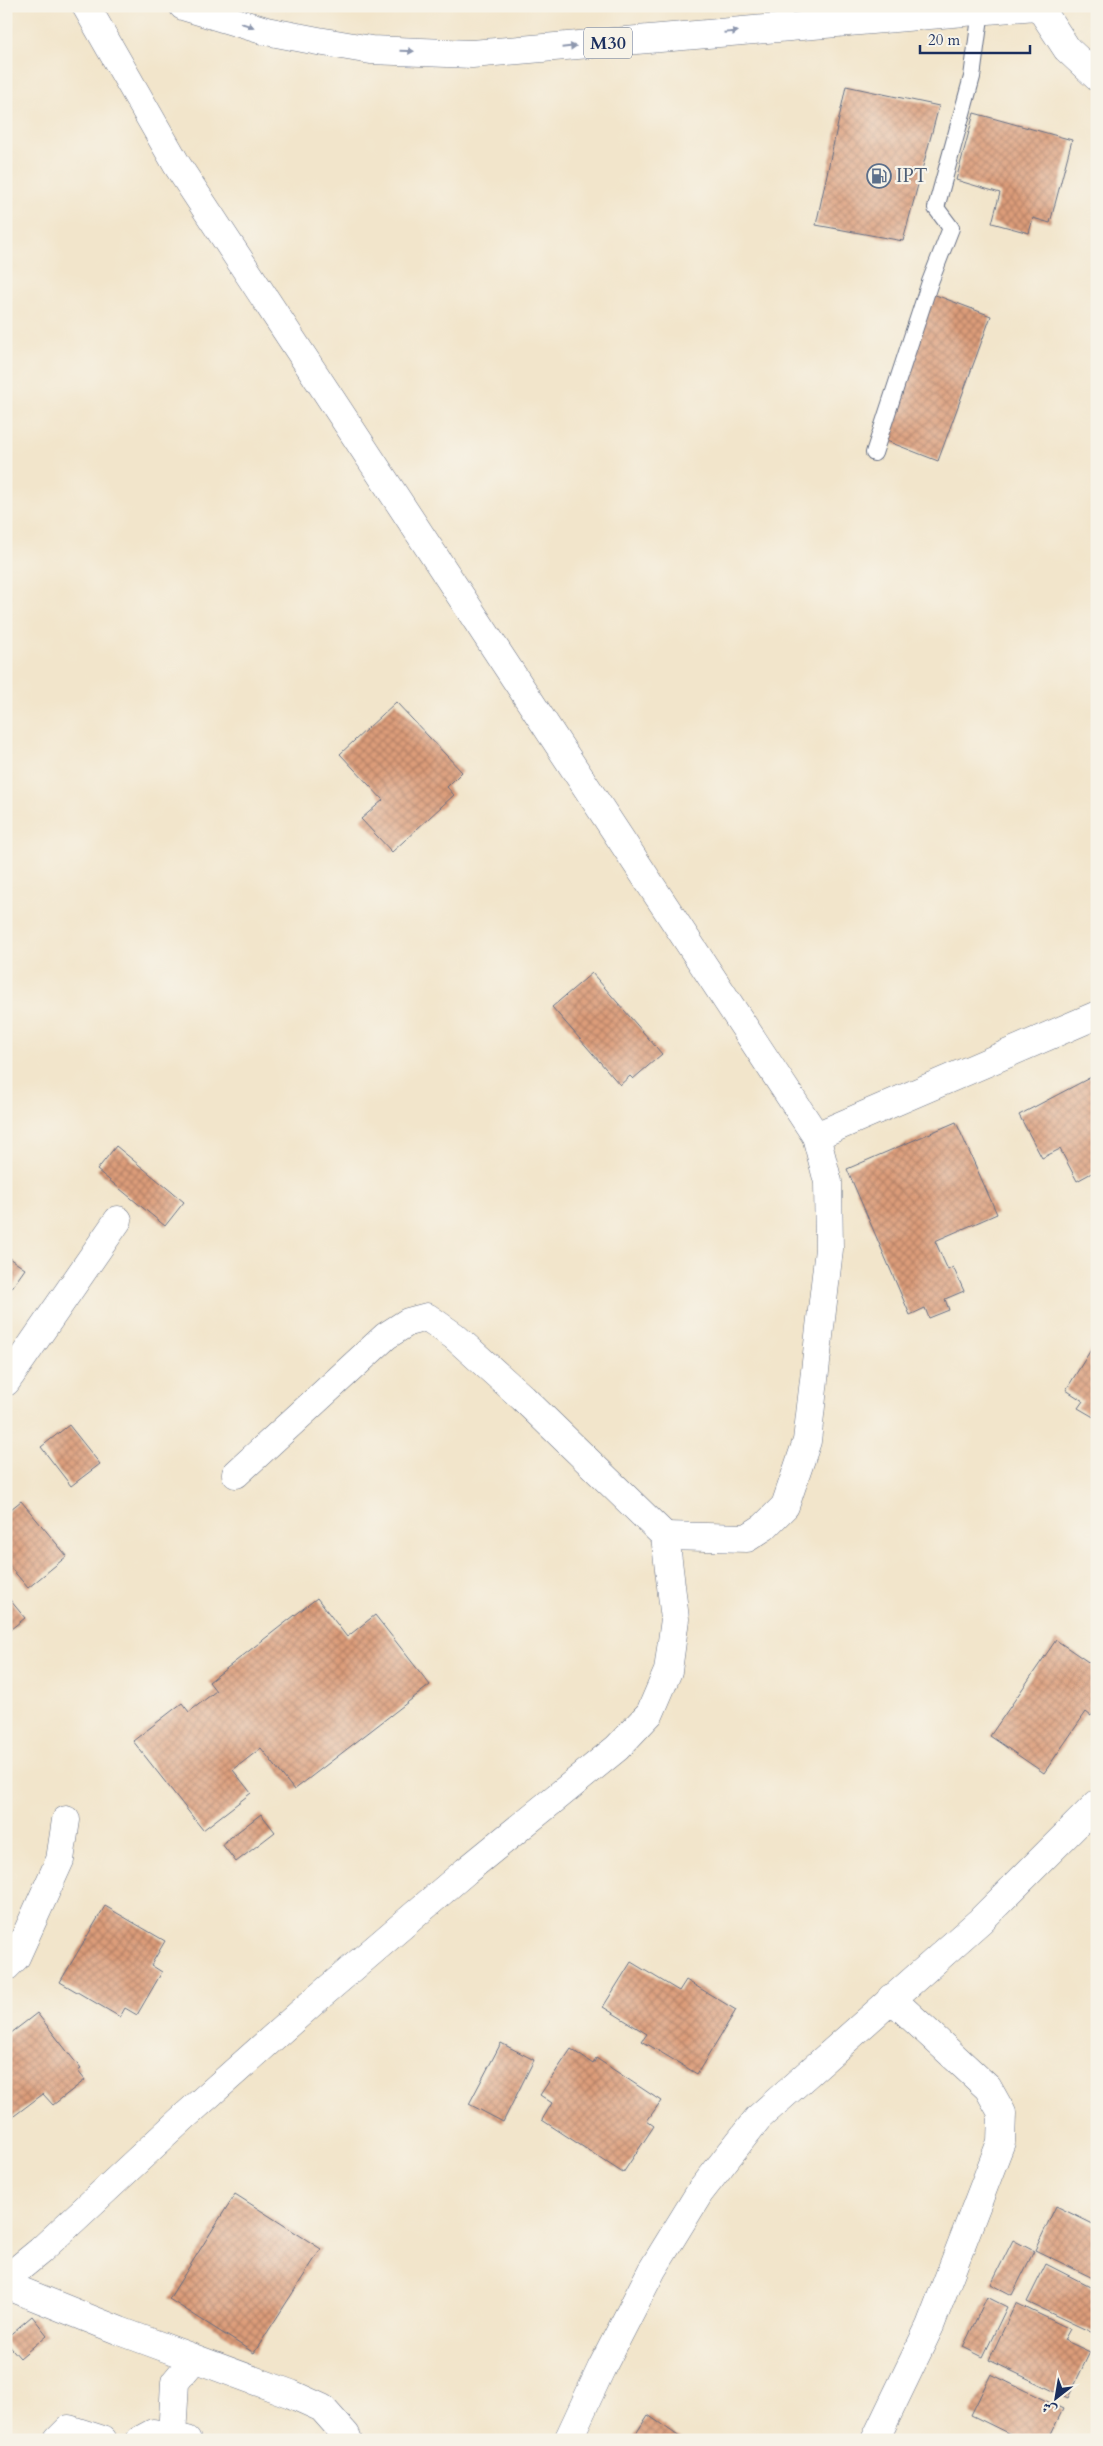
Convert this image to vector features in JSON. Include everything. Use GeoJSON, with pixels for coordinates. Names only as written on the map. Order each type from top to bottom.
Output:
{"type":"FeatureCollection","features":[{"type":"Feature","properties":{"kind":"main road"},"geometry":{"type":"LineString","coordinates":[[86,6],[177,165],[816,1136],[828,1182],[829,1249],[807,1441],[785,1506],[764,1527],[747,1538],[665,1536]]}},
{"type":"Feature","properties":{"kind":"main road","name":"M30"},"geometry":{"type":"LineString","coordinates":[[183,6],[266,31],[371,50],[472,54],[1038,6]]}},
{"type":"Feature","properties":{"kind":"main road"},"geometry":{"type":"LineString","coordinates":[[1038,6],[1067,49],[1097,77]]}},
{"type":"Feature","properties":{"kind":"main road"},"geometry":{"type":"LineString","coordinates":[[816,1136],[1097,1015]]}},
{"type":"Feature","properties":{"kind":"main road"},"geometry":{"type":"LineString","coordinates":[[6,1382],[118,1220]]}},
{"type":"Feature","properties":{"kind":"main road"},"geometry":{"type":"LineString","coordinates":[[6,2279],[40,2251],[184,2116],[313,2002],[466,1871],[618,1748],[650,1712],[668,1671],[675,1619],[665,1536],[523,1398],[454,1336],[427,1317],[408,1322],[386,1336],[236,1474]]}},
{"type":"Feature","properties":{"kind":"main road"},"geometry":{"type":"LineString","coordinates":[[568,2440],[601,2369],[652,2270],[700,2192],[758,2118],[980,1921],[1097,1804]]}},
{"type":"Feature","properties":{"kind":"main road"},"geometry":{"type":"LineString","coordinates":[[6,1967],[16,1957],[60,1860],[66,1820]]}},
{"type":"Feature","properties":{"kind":"main road"},"geometry":{"type":"LineString","coordinates":[[875,2440],[930,2326],[1001,2142],[1002,2114],[988,2088],[891,1998]]}},
{"type":"Feature","properties":{"kind":"main road"},"geometry":{"type":"LineString","coordinates":[[6,2284],[291,2394],[322,2408],[346,2435],[348,2440]]}},
{"type":"Feature","properties":{"kind":"main road"},"geometry":{"type":"LineString","coordinates":[[140,2440],[153,2433],[179,2438],[175,2382],[194,2358]]}},
{"type":"Feature","properties":{"kind":"main road"},"geometry":{"type":"LineString","coordinates":[[58,2440],[69,2429],[103,2440]]}},
{"type":"Feature","properties":{"kind":"lane"},"geometry":{"type":"LineString","coordinates":[[874,453],[930,282],[951,228],[936,208],[972,77],[981,10]]}},
{"type":"Feature","properties":{"kind":"building"},"geometry":{"type":"Polygon","coordinates":[[[846,86],[939,106],[903,241],[816,225],[846,86]]]}},
{"type":"Feature","properties":{"kind":"building"},"geometry":{"type":"Polygon","coordinates":[[[974,113],[1072,140],[1050,223],[1033,218],[1029,233],[992,223],[1000,193],[956,180],[974,113]]]}},
{"type":"Feature","properties":{"kind":"building"},"geometry":{"type":"Polygon","coordinates":[[[933,294],[991,316],[938,461],[879,438],[933,294]]]}},
{"type":"Feature","properties":{"kind":"building"},"geometry":{"type":"Polygon","coordinates":[[[396,702],[462,772],[447,787],[454,795],[392,852],[361,819],[383,800],[340,754],[396,702]]]}},
{"type":"Feature","properties":{"kind":"building"},"geometry":{"type":"Polygon","coordinates":[[[592,973],[662,1054],[633,1079],[630,1076],[620,1085],[552,1007],[592,973]]]}},
{"type":"Feature","properties":{"kind":"building"},"geometry":{"type":"Polygon","coordinates":[[[1097,1074],[1097,1170],[1077,1181],[1060,1149],[1042,1158],[1019,1115],[1097,1074]]]}},
{"type":"Feature","properties":{"kind":"building"},"geometry":{"type":"Polygon","coordinates":[[[956,1122],[997,1214],[935,1241],[948,1270],[953,1267],[964,1291],[945,1299],[949,1310],[929,1318],[925,1308],[910,1315],[847,1169],[956,1122]]]}},
{"type":"Feature","properties":{"kind":"building"},"geometry":{"type":"Polygon","coordinates":[[[116,1146],[184,1202],[165,1226],[97,1170],[116,1146]]]}},
{"type":"Feature","properties":{"kind":"building"},"geometry":{"type":"Polygon","coordinates":[[[6,1256],[25,1269],[6,1296],[6,1256]]]}},
{"type":"Feature","properties":{"kind":"building"},"geometry":{"type":"Polygon","coordinates":[[[1097,1340],[1097,1419],[1078,1408],[1083,1401],[1066,1390],[1097,1340]]]}},
{"type":"Feature","properties":{"kind":"building"},"geometry":{"type":"Polygon","coordinates":[[[69,1425],[100,1464],[71,1486],[41,1447],[69,1425]]]}},
{"type":"Feature","properties":{"kind":"building"},"geometry":{"type":"Polygon","coordinates":[[[21,1501],[67,1556],[28,1588],[6,1562],[6,1513],[21,1501]]]}},
{"type":"Feature","properties":{"kind":"building"},"geometry":{"type":"Polygon","coordinates":[[[6,1595],[25,1618],[6,1633],[6,1595]]]}},
{"type":"Feature","properties":{"kind":"building"},"geometry":{"type":"Polygon","coordinates":[[[317,1598],[347,1637],[375,1615],[430,1685],[294,1790],[261,1748],[233,1770],[251,1793],[203,1830],[133,1741],[182,1703],[189,1712],[216,1691],[209,1682],[317,1598]]]}},
{"type":"Feature","properties":{"kind":"building"},"geometry":{"type":"Polygon","coordinates":[[[1056,1640],[1097,1668],[1097,1708],[1091,1716],[1086,1712],[1044,1773],[990,1736],[1056,1640]]]}},
{"type":"Feature","properties":{"kind":"building"},"geometry":{"type":"Polygon","coordinates":[[[261,1814],[275,1832],[236,1862],[222,1844],[261,1814]]]}},
{"type":"Feature","properties":{"kind":"building"},"geometry":{"type":"Polygon","coordinates":[[[105,1906],[165,1941],[151,1965],[162,1972],[137,2015],[125,2008],[120,2017],[60,1982],[105,1906]]]}},
{"type":"Feature","properties":{"kind":"building"},"geometry":{"type":"Polygon","coordinates":[[[631,1962],[679,1991],[686,1980],[736,2010],[697,2074],[642,2041],[647,2034],[603,2007],[631,1962]]]}},
{"type":"Feature","properties":{"kind":"building"},"geometry":{"type":"Polygon","coordinates":[[[37,2013],[81,2069],[78,2071],[85,2080],[53,2105],[43,2094],[6,2122],[6,2037],[37,2013]]]}},
{"type":"Feature","properties":{"kind":"building"},"geometry":{"type":"Polygon","coordinates":[[[501,2043],[534,2060],[503,2122],[469,2104],[501,2043]]]}},
{"type":"Feature","properties":{"kind":"building"},"geometry":{"type":"Polygon","coordinates":[[[571,2049],[593,2064],[596,2058],[661,2101],[647,2121],[654,2126],[623,2173],[542,2120],[552,2103],[540,2095],[571,2049]]]}},
{"type":"Feature","properties":{"kind":"building"},"geometry":{"type":"Polygon","coordinates":[[[235,2194],[321,2249],[254,2353],[169,2299],[235,2194]]]}},
{"type":"Feature","properties":{"kind":"building"},"geometry":{"type":"Polygon","coordinates":[[[1056,2206],[1097,2226],[1097,2280],[1035,2250],[1056,2206]]]}},
{"type":"Feature","properties":{"kind":"building"},"geometry":{"type":"Polygon","coordinates":[[[1013,2240],[1034,2251],[1012,2295],[991,2284],[1013,2240]]]}},
{"type":"Feature","properties":{"kind":"building"},"geometry":{"type":"Polygon","coordinates":[[[1046,2264],[1097,2290],[1097,2327],[1093,2333],[1027,2302],[1046,2264]]]}},
{"type":"Feature","properties":{"kind":"building"},"geometry":{"type":"Polygon","coordinates":[[[987,2297],[1007,2307],[983,2357],[963,2347],[987,2297]]]}},
{"type":"Feature","properties":{"kind":"building"},"geometry":{"type":"Polygon","coordinates":[[[1016,2303],[1070,2329],[1064,2340],[1090,2352],[1068,2398],[989,2360],[1016,2303]]]}},
{"type":"Feature","properties":{"kind":"building"},"geometry":{"type":"Polygon","coordinates":[[[32,2316],[47,2335],[20,2358],[6,2342],[6,2338],[32,2316]]]}},
{"type":"Feature","properties":{"kind":"building"},"geometry":{"type":"Polygon","coordinates":[[[991,2374],[1063,2409],[1048,2440],[1022,2440],[971,2415],[991,2374]]]}},
{"type":"Feature","properties":{"kind":"building"},"geometry":{"type":"Polygon","coordinates":[[[648,2415],[684,2440],[632,2440],[648,2415]]]}},
{"type":"Feature","properties":{"kind":"place","name":"IPT"},"geometry":{"type":"Point","coordinates":[879,176]}}]}
